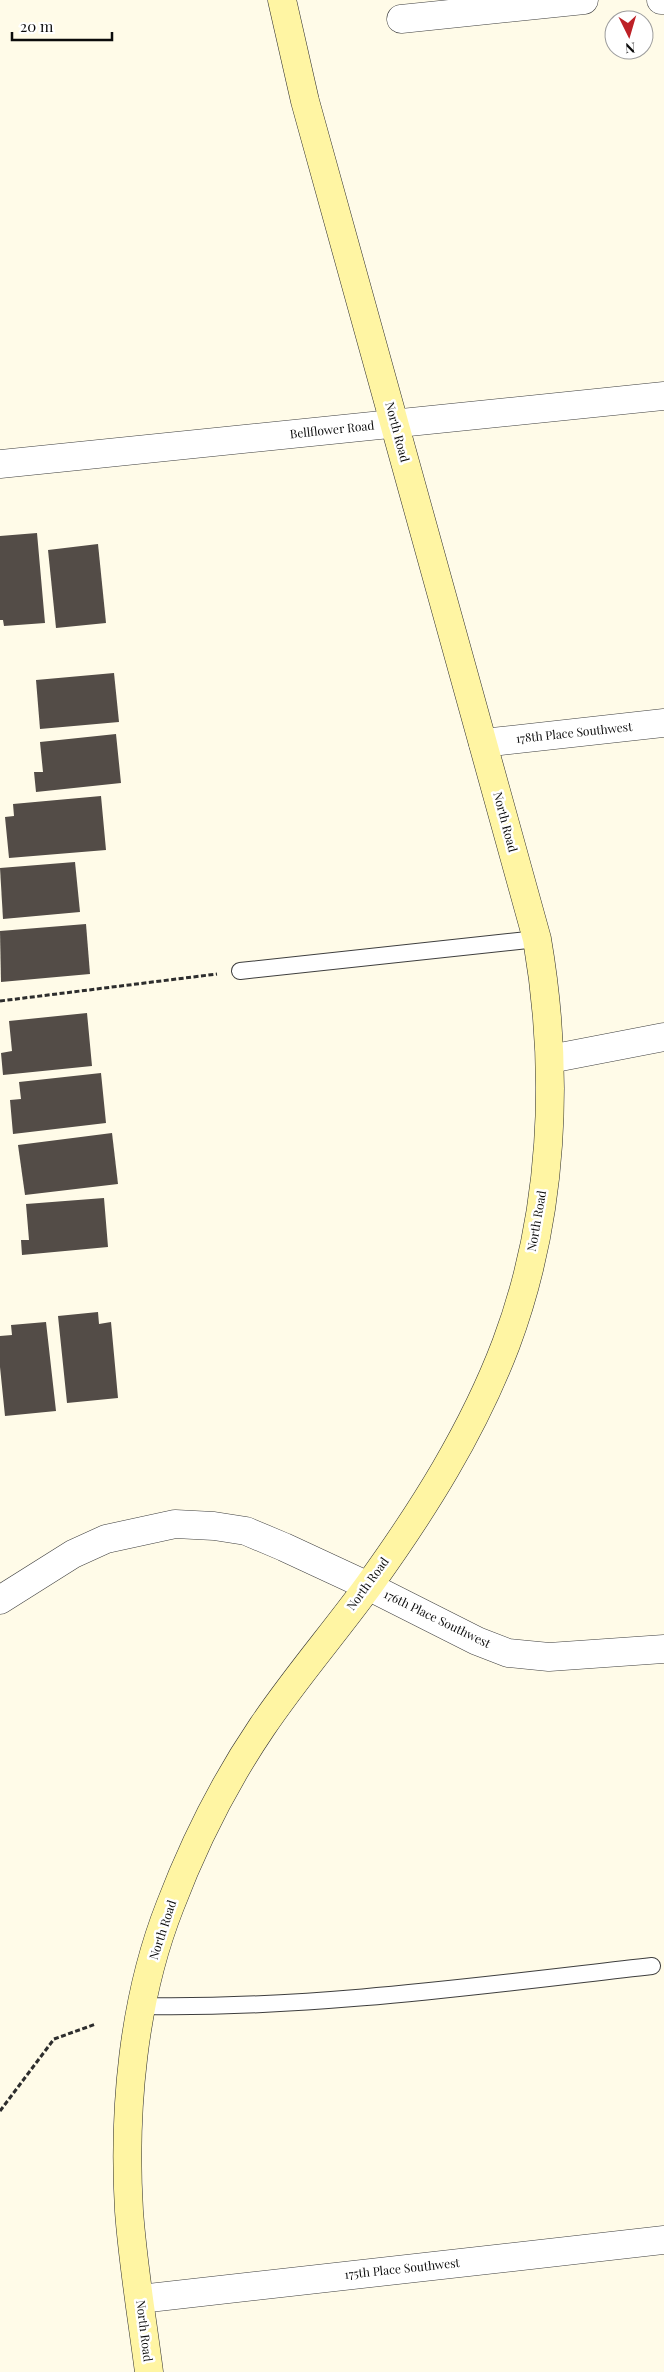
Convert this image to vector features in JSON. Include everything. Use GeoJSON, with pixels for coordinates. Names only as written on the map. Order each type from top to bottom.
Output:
{"type":"FeatureCollection","features":[{"type":"Feature","properties":{"kind":"street","name":"North Road"},"geometry":{"type":"LineString","coordinates":[[149,2372],[129,2210],[128,2146],[132,2072],[142,2006],[150,1968],[168,1909],[194,1850],[230,1778],[274,1710],[368,1586],[428,1498],[460,1444],[506,1344],[524,1290],[538,1223],[546,1162],[550,1102],[550,1059],[544,980],[537,939],[305,100],[282,0]]}},
{"type":"Feature","properties":{"kind":"street"},"geometry":{"type":"LineString","coordinates":[[400,19],[584,0]]}},
{"type":"Feature","properties":{"kind":"street","name":"Bellflower Road"},"geometry":{"type":"LineString","coordinates":[[0,464],[664,396]]}},
{"type":"Feature","properties":{"kind":"street","name":"178th Place Southwest"},"geometry":{"type":"LineString","coordinates":[[483,743],[664,723]]}},
{"type":"Feature","properties":{"kind":"street"},"geometry":{"type":"LineString","coordinates":[[550,1059],[664,1037]]}},
{"type":"Feature","properties":{"kind":"street","name":"176th Place Southwest"},"geometry":{"type":"LineString","coordinates":[[0,1600],[65,1558],[106,1539],[143,1529],[175,1524],[246,1531],[368,1586],[477,1641],[508,1653],[549,1658],[664,1649]]}},
{"type":"Feature","properties":{"kind":"street","name":"175th Place Southwest"},"geometry":{"type":"LineString","coordinates":[[140,2299],[664,2240]]}},
{"type":"Feature","properties":{"kind":"lane"},"geometry":{"type":"LineString","coordinates":[[240,971],[537,939]]}},
{"type":"Feature","properties":{"kind":"lane"},"geometry":{"type":"LineString","coordinates":[[142,2006],[214,2007],[449,1989],[652,1966]]}},
{"type":"Feature","properties":{"kind":"path"},"geometry":{"type":"LineString","coordinates":[[0,1001],[240,971]]}},
{"type":"Feature","properties":{"kind":"path"},"geometry":{"type":"LineString","coordinates":[[0,2111],[54,2039],[96,2024]]}},
{"type":"Feature","properties":{"kind":"building"},"geometry":{"type":"Polygon","coordinates":[[[37,533],[45,623],[4,626],[3,620],[0,620],[0,536],[37,533]]]}},
{"type":"Feature","properties":{"kind":"building"},"geometry":{"type":"Polygon","coordinates":[[[98,544],[106,623],[56,628],[48,550],[98,544]]]}},
{"type":"Feature","properties":{"kind":"building"},"geometry":{"type":"Polygon","coordinates":[[[114,673],[119,722],[40,729],[36,680],[114,673]]]}},
{"type":"Feature","properties":{"kind":"building"},"geometry":{"type":"Polygon","coordinates":[[[116,734],[121,783],[36,792],[34,772],[43,772],[40,742],[116,734]]]}},
{"type":"Feature","properties":{"kind":"building"},"geometry":{"type":"Polygon","coordinates":[[[101,796],[106,850],[9,858],[5,817],[14,816],[13,804],[101,796]]]}},
{"type":"Feature","properties":{"kind":"building"},"geometry":{"type":"Polygon","coordinates":[[[75,862],[80,912],[3,919],[0,868],[75,862]]]}},
{"type":"Feature","properties":{"kind":"building"},"geometry":{"type":"Polygon","coordinates":[[[86,924],[90,974],[1,982],[0,931],[86,924]]]}},
{"type":"Feature","properties":{"kind":"building"},"geometry":{"type":"Polygon","coordinates":[[[87,1013],[92,1066],[3,1075],[1,1053],[12,1051],[9,1021],[87,1013]]]}},
{"type":"Feature","properties":{"kind":"building"},"geometry":{"type":"Polygon","coordinates":[[[101,1073],[106,1123],[13,1134],[10,1100],[21,1099],[19,1082],[101,1073]]]}},
{"type":"Feature","properties":{"kind":"building"},"geometry":{"type":"Polygon","coordinates":[[[112,1133],[118,1184],[25,1195],[18,1145],[112,1133]]]}},
{"type":"Feature","properties":{"kind":"building"},"geometry":{"type":"Polygon","coordinates":[[[104,1198],[108,1247],[22,1255],[21,1240],[29,1240],[26,1204],[104,1198]]]}},
{"type":"Feature","properties":{"kind":"building"},"geometry":{"type":"Polygon","coordinates":[[[98,1312],[99,1324],[111,1322],[118,1398],[67,1403],[58,1316],[98,1312]]]}},
{"type":"Feature","properties":{"kind":"building"},"geometry":{"type":"Polygon","coordinates":[[[46,1322],[56,1411],[5,1416],[0,1367],[0,1336],[12,1335],[11,1325],[46,1322]]]}}]}
